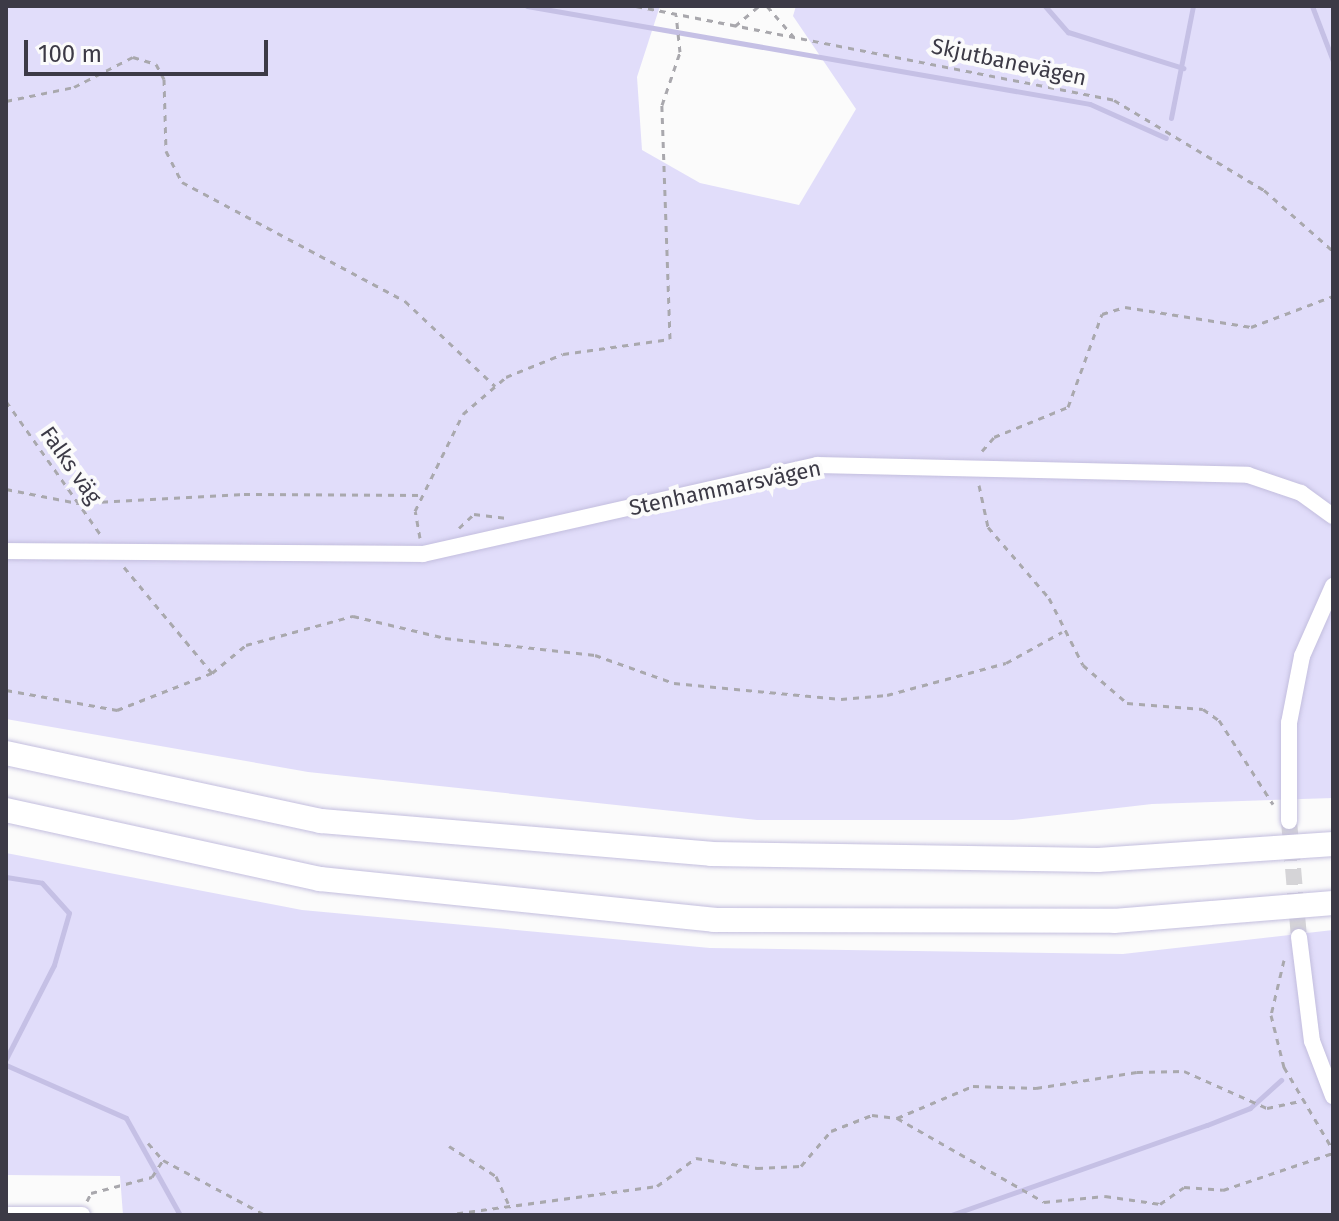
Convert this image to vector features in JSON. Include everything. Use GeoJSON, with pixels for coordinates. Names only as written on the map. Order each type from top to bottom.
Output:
{"type":"FeatureCollection","features":[{"type":"Feature","properties":{"kind":"highway"},"geometry":{"type":"LineString","coordinates":[[6,753],[321,821],[711,854],[1098,860],[1333,844]]}},
{"type":"Feature","properties":{"kind":"highway"},"geometry":{"type":"LineString","coordinates":[[6,810],[320,879],[714,920],[1114,921],[1333,903]]}},
{"type":"Feature","properties":{"kind":"street","name":"Stenhammarsvägen"},"geometry":{"type":"LineString","coordinates":[[6,551],[110,548],[423,554],[817,465],[896,463],[981,473],[1248,475],[1301,493],[1333,516]]}},
{"type":"Feature","properties":{"kind":"street"},"geometry":{"type":"LineString","coordinates":[[1289,821],[1289,723],[1302,656],[1333,586]]}},
{"type":"Feature","properties":{"kind":"street"},"geometry":{"type":"LineString","coordinates":[[1299,937],[1312,1041],[1333,1096]]}},
{"type":"Feature","properties":{"kind":"street"},"geometry":{"type":"LineString","coordinates":[[9,1215],[81,1213]]}},
{"type":"Feature","properties":{"kind":"path","name":"Skjutbanevägen"},"geometry":{"type":"LineString","coordinates":[[636,6],[1114,100],[1264,190],[1333,251]]}},
{"type":"Feature","properties":{"kind":"path"},"geometry":{"type":"LineString","coordinates":[[735,26],[759,6]]}},
{"type":"Feature","properties":{"kind":"path"},"geometry":{"type":"LineString","coordinates":[[767,6],[796,38]]}},
{"type":"Feature","properties":{"kind":"path"},"geometry":{"type":"LineString","coordinates":[[423,554],[415,511],[463,414],[495,386],[563,354],[670,339],[662,105],[680,52],[676,15]]}},
{"type":"Feature","properties":{"kind":"path"},"geometry":{"type":"LineString","coordinates":[[6,101],[74,87],[133,57],[156,64],[164,79],[166,151],[182,182],[405,301],[495,386]]}},
{"type":"Feature","properties":{"kind":"path"},"geometry":{"type":"LineString","coordinates":[[1274,807],[1219,720],[1203,709],[1127,703],[1083,665],[1062,632],[1049,598],[988,527],[977,457],[994,437],[1068,407],[1102,314],[1125,307],[1251,327],[1333,296]]}},
{"type":"Feature","properties":{"kind":"path","name":"Falks väg"},"geometry":{"type":"LineString","coordinates":[[6,401],[110,548],[212,673]]}},
{"type":"Feature","properties":{"kind":"path"},"geometry":{"type":"LineString","coordinates":[[6,489],[78,503],[423,495]]}},
{"type":"Feature","properties":{"kind":"path"},"geometry":{"type":"LineString","coordinates":[[6,690],[117,710],[212,673],[246,645],[353,616],[445,638],[595,655],[674,683],[841,699],[887,695],[1006,663],[1062,632]]}},
{"type":"Feature","properties":{"kind":"path"},"geometry":{"type":"LineString","coordinates":[[445,1215],[508,1203],[529,1209],[657,1186],[696,1158],[757,1168],[801,1166],[831,1131],[872,1115],[897,1118],[1034,1196],[1160,1204],[1184,1187],[1223,1190],[1333,1151],[1300,1101],[1271,1015],[1285,951]]}},
{"type":"Feature","properties":{"kind":"path"},"geometry":{"type":"LineString","coordinates":[[897,1118],[973,1086],[1036,1088],[1137,1072],[1184,1071],[1249,1099],[1262,1101],[1267,1108],[1300,1101]]}},
{"type":"Feature","properties":{"kind":"path"},"geometry":{"type":"LineString","coordinates":[[148,1143],[163,1160],[265,1215]]}},
{"type":"Feature","properties":{"kind":"path"},"geometry":{"type":"LineString","coordinates":[[449,1146],[496,1176],[508,1203]]}},
{"type":"Feature","properties":{"kind":"path"},"geometry":{"type":"LineString","coordinates":[[81,1213],[91,1193],[152,1177],[163,1160]]}},
{"type":"Feature","properties":{"kind":"shaded area"},"geometry":{"type":"Polygon","coordinates":[[[6,6],[660,6],[637,77],[642,150],[700,183],[799,205],[856,109],[793,16],[796,6],[1333,6],[1333,798],[1152,804],[1013,820],[757,820],[308,772],[6,719],[6,6]]]}},
{"type":"Feature","properties":{"kind":"shaded area"},"geometry":{"type":"Polygon","coordinates":[[[6,853],[302,910],[710,948],[1123,954],[1333,930],[1333,1215],[123,1215],[120,1176],[6,1175],[6,853]]]}},
{"type":"Feature","properties":{"kind":"waterway"},"geometry":{"type":"LineString","coordinates":[[527,6],[1090,104],[1166,138]]}},
{"type":"Feature","properties":{"kind":"waterway"},"geometry":{"type":"LineString","coordinates":[[1045,6],[1068,32],[1183,68]]}},
{"type":"Feature","properties":{"kind":"waterway"},"geometry":{"type":"LineString","coordinates":[[1171,118],[1193,6]]}},
{"type":"Feature","properties":{"kind":"waterway"},"geometry":{"type":"LineString","coordinates":[[1312,6],[1333,61]]}},
{"type":"Feature","properties":{"kind":"waterway"},"geometry":{"type":"LineString","coordinates":[[6,877],[42,883],[69,913],[54,965],[6,1059]]}},
{"type":"Feature","properties":{"kind":"waterway"},"geometry":{"type":"LineString","coordinates":[[6,1065],[126,1118],[180,1215]]}},
{"type":"Feature","properties":{"kind":"waterway"},"geometry":{"type":"LineString","coordinates":[[951,1215],[1250,1108],[1281,1080]]}},
{"type":"Feature","properties":{"kind":"tunnel"},"geometry":{"type":"LineString","coordinates":[[1289,821],[1299,937]]}}]}
